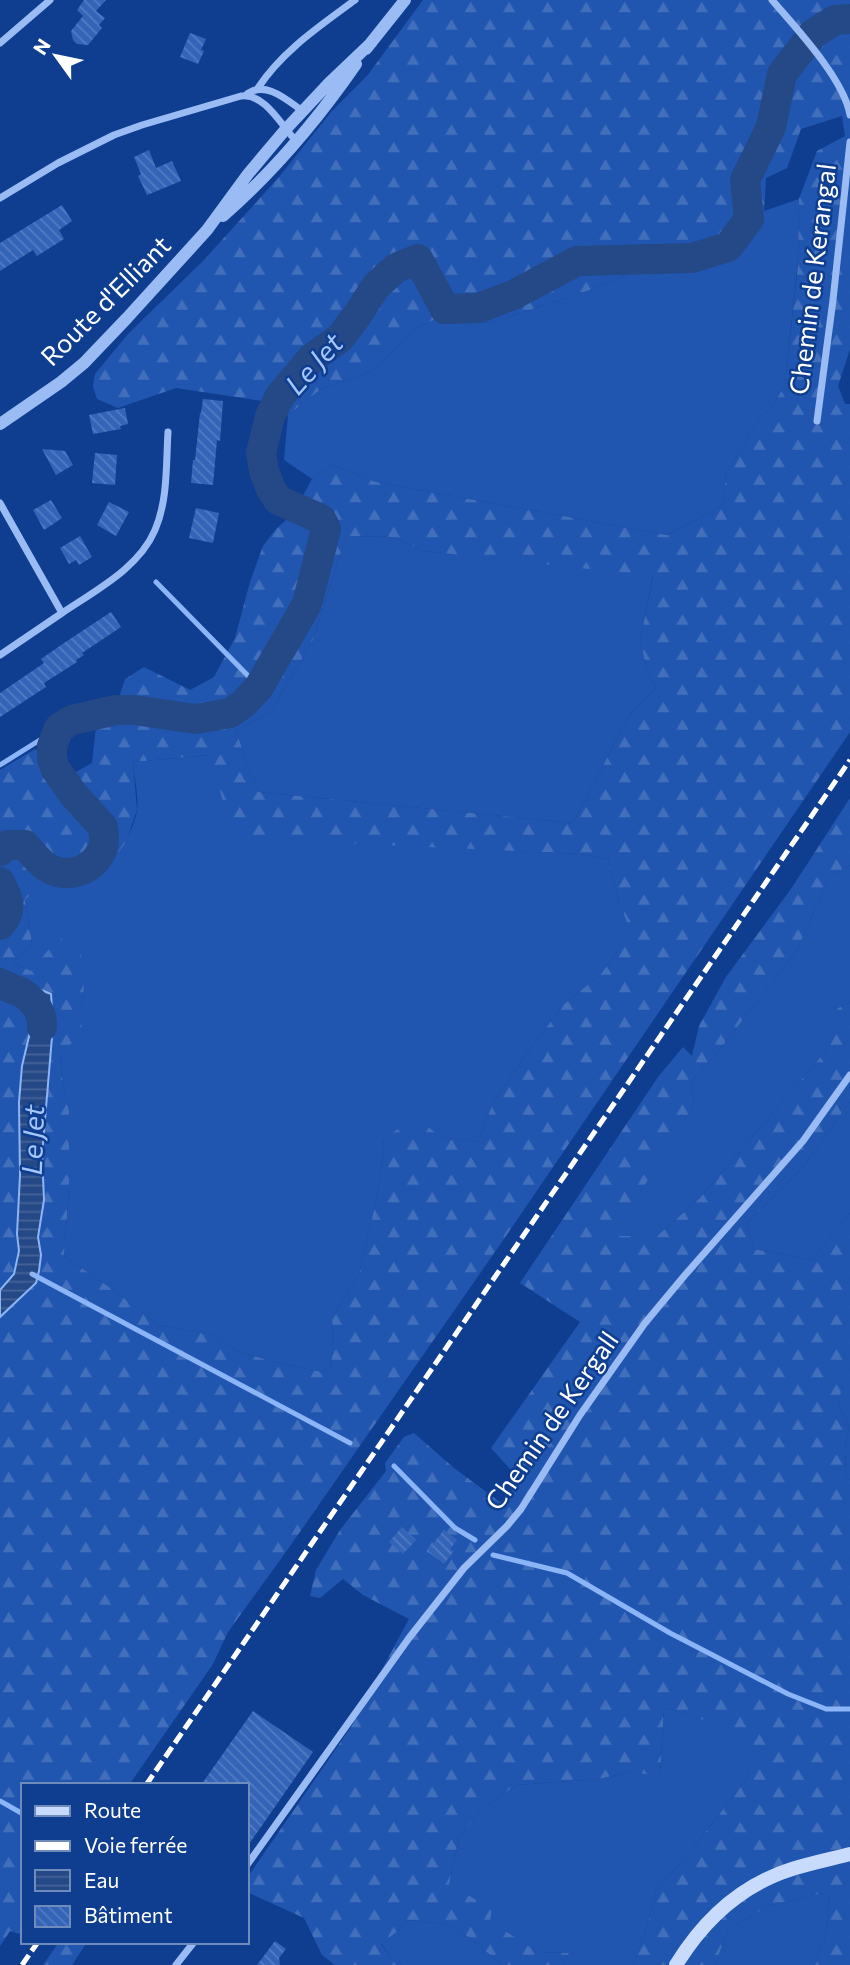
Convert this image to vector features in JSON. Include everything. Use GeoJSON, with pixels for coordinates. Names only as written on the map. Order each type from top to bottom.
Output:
{"type":"FeatureCollection","features":[{"type":"Feature","properties":{"kind":"main road"},"geometry":{"type":"LineString","coordinates":[[676,1965],[700,1931],[737,1897],[755,1885],[790,1869],[850,1854]]}},
{"type":"Feature","properties":{"kind":"street"},"geometry":{"type":"LineString","coordinates":[[0,43],[50,0]]}},
{"type":"Feature","properties":{"kind":"street"},"geometry":{"type":"LineString","coordinates":[[0,198],[58,163],[114,135],[246,95],[258,88],[271,70],[302,40],[355,0]]}},
{"type":"Feature","properties":{"kind":"street","name":"Route d'Elliant"},"geometry":{"type":"LineString","coordinates":[[207,230],[240,202],[296,141],[338,91],[405,0]]}},
{"type":"Feature","properties":{"kind":"street"},"geometry":{"type":"LineString","coordinates":[[772,0],[841,89],[850,115]]}},
{"type":"Feature","properties":{"kind":"street","name":"Route d'Elliant"},"geometry":{"type":"LineString","coordinates":[[0,424],[61,382],[127,318],[207,230],[248,174],[285,130],[371,43]]}},
{"type":"Feature","properties":{"kind":"street"},"geometry":{"type":"LineString","coordinates":[[258,88],[273,92],[314,119]]}},
{"type":"Feature","properties":{"kind":"street"},"geometry":{"type":"LineString","coordinates":[[246,95],[271,109],[296,141]]}},
{"type":"Feature","properties":{"kind":"street","name":"Chemin de Kerangal"},"geometry":{"type":"LineString","coordinates":[[817,421],[850,142]]}},
{"type":"Feature","properties":{"kind":"street"},"geometry":{"type":"LineString","coordinates":[[0,655],[119,574],[142,551],[155,531],[163,501],[168,432]]}},
{"type":"Feature","properties":{"kind":"street"},"geometry":{"type":"LineString","coordinates":[[0,503],[62,613]]}},
{"type":"Feature","properties":{"kind":"street"},"geometry":{"type":"LineString","coordinates":[[0,521],[8,517]]}},
{"type":"Feature","properties":{"kind":"street","name":"Chemin de Kergall"},"geometry":{"type":"LineString","coordinates":[[248,1864],[417,1628],[464,1567],[507,1526],[521,1508],[580,1415],[645,1323],[803,1141],[850,1076]]}},
{"type":"Feature","properties":{"kind":"street"},"geometry":{"type":"LineString","coordinates":[[176,1965],[192,1944]]}},
{"type":"Feature","properties":{"kind":"green space"},"geometry":{"type":"Polygon","coordinates":[[[423,0],[850,0],[850,349],[838,386],[845,404],[850,404],[850,732],[506,1236],[228,1632],[213,1664],[130,1783],[21,1783],[21,1934],[10,1931],[0,1946],[0,770],[35,749],[74,773],[92,763],[96,727],[110,726],[125,679],[144,667],[190,690],[214,677],[235,638],[263,546],[276,529],[293,514],[312,479],[333,465],[376,482],[667,535],[723,505],[726,474],[756,424],[773,405],[785,385],[798,264],[799,199],[817,151],[845,136],[842,116],[801,129],[787,168],[766,178],[764,211],[749,243],[704,271],[652,264],[596,288],[491,323],[438,318],[418,327],[372,371],[321,389],[288,415],[262,401],[176,388],[118,408],[97,399],[93,386],[95,374],[128,334],[203,261],[279,177],[332,111],[367,76],[423,0]],[[346,536],[313,640],[270,712],[236,731],[258,792],[573,823],[630,714],[656,688],[648,674],[640,641],[653,576],[424,551],[394,537],[346,536]],[[210,755],[133,762],[137,810],[126,842],[103,873],[78,887],[49,878],[25,900],[32,943],[13,962],[31,971],[59,937],[81,954],[84,989],[79,1039],[62,1049],[61,1071],[69,1111],[69,1189],[64,1256],[158,1325],[211,1335],[240,1352],[322,1372],[330,1370],[333,1350],[332,1318],[359,1274],[380,1184],[384,1138],[417,1117],[440,1137],[478,1142],[493,1103],[528,1052],[563,1005],[601,974],[632,935],[619,902],[608,859],[580,854],[233,838],[210,755]]]}},
{"type":"Feature","properties":{"kind":"green space"},"geometry":{"type":"Polygon","coordinates":[[[799,199],[798,260],[785,385],[773,405],[756,424],[726,474],[723,505],[667,535],[376,482],[333,465],[312,479],[284,460],[288,415],[321,389],[372,371],[418,327],[438,318],[491,323],[596,288],[652,264],[676,266],[749,243],[764,211],[799,199]]]}},
{"type":"Feature","properties":{"kind":"green space"},"geometry":{"type":"Polygon","coordinates":[[[346,536],[394,537],[424,551],[653,575],[640,641],[648,674],[656,688],[630,714],[573,823],[258,792],[236,731],[270,712],[313,640],[346,536]]]}},
{"type":"Feature","properties":{"kind":"green space"},"geometry":{"type":"Polygon","coordinates":[[[211,755],[233,837],[580,854],[608,859],[619,902],[633,935],[601,974],[563,1005],[493,1103],[478,1142],[440,1137],[384,1138],[380,1184],[359,1274],[332,1318],[333,1350],[330,1370],[322,1372],[240,1352],[211,1335],[158,1325],[64,1256],[69,1189],[69,1112],[61,1071],[62,1049],[82,1018],[84,989],[13,962],[32,943],[25,900],[49,878],[78,887],[115,854],[134,824],[137,811],[133,762],[211,755]]]}},
{"type":"Feature","properties":{"kind":"green space"},"geometry":{"type":"Polygon","coordinates":[[[850,798],[850,865],[830,876],[796,952],[717,1053],[691,1081],[694,1106],[613,1236],[657,1236],[699,1199],[830,1046],[836,1012],[850,1002],[850,1102],[803,1167],[746,1224],[754,1249],[812,1260],[850,1213],[850,1369],[846,1374],[838,1403],[849,1428],[845,1448],[846,1479],[850,1480],[850,1965],[813,1965],[824,1941],[829,1914],[828,1892],[768,1906],[728,1930],[715,1965],[633,1965],[644,1937],[656,1891],[749,1776],[740,1731],[664,1708],[660,1776],[630,1772],[599,1779],[516,1785],[480,1811],[459,1838],[449,1885],[492,1908],[490,1921],[538,1952],[569,1953],[564,1965],[502,1965],[470,1938],[446,1924],[409,1920],[381,1944],[392,1959],[402,1965],[335,1965],[322,1955],[304,1918],[248,1892],[248,1877],[351,1727],[409,1619],[363,1595],[343,1579],[320,1598],[310,1596],[316,1570],[340,1530],[386,1471],[385,1463],[404,1437],[414,1433],[454,1468],[500,1502],[521,1481],[491,1448],[580,1322],[520,1283],[658,1077],[683,1047],[692,1056],[699,1026],[726,977],[791,889],[850,798]]]}},
{"type":"Feature","properties":{"kind":"green space"},"geometry":{"type":"Polygon","coordinates":[[[850,865],[850,1002],[838,1008],[830,1046],[699,1199],[657,1236],[612,1237],[694,1106],[691,1081],[717,1053],[796,952],[830,876],[850,865]]]}},
{"type":"Feature","properties":{"kind":"green space"},"geometry":{"type":"Polygon","coordinates":[[[850,1102],[850,1213],[812,1260],[754,1249],[746,1224],[803,1167],[850,1102]]]}},
{"type":"Feature","properties":{"kind":"green space"},"geometry":{"type":"Polygon","coordinates":[[[850,1369],[850,1480],[846,1479],[845,1448],[849,1428],[838,1403],[846,1373],[850,1369]]]}},
{"type":"Feature","properties":{"kind":"green space"},"geometry":{"type":"Polygon","coordinates":[[[664,1708],[741,1731],[749,1776],[656,1891],[644,1937],[633,1965],[564,1965],[569,1953],[538,1952],[489,1921],[449,1885],[459,1838],[480,1811],[516,1785],[599,1779],[630,1772],[660,1775],[664,1708]]]}},
{"type":"Feature","properties":{"kind":"green space"},"geometry":{"type":"Polygon","coordinates":[[[828,1892],[829,1914],[824,1941],[813,1965],[715,1965],[728,1930],[768,1906],[828,1892]]]}},
{"type":"Feature","properties":{"kind":"green space"},"geometry":{"type":"Polygon","coordinates":[[[409,1920],[446,1924],[470,1938],[502,1965],[402,1965],[392,1959],[381,1943],[409,1920]]]}},
{"type":"Feature","properties":{"kind":"green space"},"geometry":{"type":"Polygon","coordinates":[[[58,1944],[86,1944],[72,1965],[43,1965],[58,1944]]]}},
{"type":"Feature","properties":{"kind":"water"},"geometry":{"type":"Polygon","coordinates":[[[29,985],[51,994],[53,1025],[42,1155],[44,1200],[38,1237],[41,1255],[36,1283],[0,1317],[0,1290],[14,1274],[19,1251],[19,1102],[22,1066],[31,1028],[25,1008],[16,1002],[29,985]]]}},
{"type":"Feature","properties":{"kind":"building"},"geometry":{"type":"Polygon","coordinates":[[[84,0],[106,0],[96,11],[105,18],[99,25],[102,28],[88,45],[77,44],[71,31],[83,16],[77,10],[84,0]]]}},
{"type":"Feature","properties":{"kind":"building"},"geometry":{"type":"Polygon","coordinates":[[[190,33],[206,39],[198,64],[180,57],[190,33]]]}},
{"type":"Feature","properties":{"kind":"building"},"geometry":{"type":"Polygon","coordinates":[[[149,150],[156,168],[172,161],[181,181],[147,195],[138,176],[141,174],[134,157],[149,150]]]}},
{"type":"Feature","properties":{"kind":"building"},"geometry":{"type":"Polygon","coordinates":[[[62,205],[72,221],[59,230],[64,239],[37,256],[33,250],[0,271],[0,243],[62,205]]]}},
{"type":"Feature","properties":{"kind":"building"},"geometry":{"type":"Polygon","coordinates":[[[203,399],[223,401],[213,485],[191,483],[203,399]]]}},
{"type":"Feature","properties":{"kind":"building"},"geometry":{"type":"Polygon","coordinates":[[[125,408],[128,424],[120,426],[121,429],[93,434],[89,415],[125,408]]]}},
{"type":"Feature","properties":{"kind":"building"},"geometry":{"type":"Polygon","coordinates":[[[42,449],[65,451],[73,465],[56,475],[42,449]]]}},
{"type":"Feature","properties":{"kind":"building"},"geometry":{"type":"Polygon","coordinates":[[[95,453],[117,455],[115,485],[92,483],[95,453]]]}},
{"type":"Feature","properties":{"kind":"building"},"geometry":{"type":"Polygon","coordinates":[[[51,500],[62,518],[44,530],[33,510],[51,500]]]}},
{"type":"Feature","properties":{"kind":"building"},"geometry":{"type":"Polygon","coordinates":[[[109,502],[129,512],[116,536],[97,525],[109,502]]]}},
{"type":"Feature","properties":{"kind":"building"},"geometry":{"type":"Polygon","coordinates":[[[196,508],[219,513],[213,543],[189,538],[196,508]]]}},
{"type":"Feature","properties":{"kind":"building"},"geometry":{"type":"Polygon","coordinates":[[[80,536],[92,557],[79,565],[76,560],[69,564],[60,548],[80,536]]]}},
{"type":"Feature","properties":{"kind":"building"},"geometry":{"type":"Polygon","coordinates":[[[111,612],[121,627],[82,653],[84,655],[76,660],[77,662],[44,683],[46,687],[0,717],[0,693],[44,663],[41,659],[111,612]]]}},
{"type":"Feature","properties":{"kind":"building"},"geometry":{"type":"Polygon","coordinates":[[[402,1527],[416,1540],[403,1554],[389,1542],[402,1527]]]}},
{"type":"Feature","properties":{"kind":"building"},"geometry":{"type":"Polygon","coordinates":[[[444,1530],[457,1540],[450,1549],[454,1551],[444,1564],[427,1551],[444,1530]]]}},
{"type":"Feature","properties":{"kind":"building"},"geometry":{"type":"Polygon","coordinates":[[[253,1711],[313,1752],[248,1846],[248,1783],[202,1783],[253,1711]]]}},
{"type":"Feature","properties":{"kind":"building"},"geometry":{"type":"Polygon","coordinates":[[[275,1941],[286,1949],[279,1958],[280,1965],[257,1965],[275,1941]]]}},
{"type":"Feature","properties":{"kind":"waterway","name":"Le Jet"},"geometry":{"type":"LineString","coordinates":[[0,851],[7,845],[25,845],[45,866],[69,873],[92,864],[102,850],[103,827],[73,794],[55,768],[52,746],[59,728],[72,720],[116,710],[196,719],[230,713],[259,687],[307,604],[326,529],[321,519],[278,500],[271,489],[261,453],[270,416],[280,396],[312,358],[340,338],[376,286],[396,268],[418,259],[445,309],[479,308],[513,295],[577,261],[692,258],[728,247],[749,219],[745,180],[771,127],[782,74],[813,34],[835,20],[850,19]]}},
{"type":"Feature","properties":{"kind":"waterway"},"geometry":{"type":"LineString","coordinates":[[156,582],[259,687]]}},
{"type":"Feature","properties":{"kind":"waterway"},"geometry":{"type":"LineString","coordinates":[[0,765],[59,728]]}},
{"type":"Feature","properties":{"kind":"waterway","name":"Le Jet"},"geometry":{"type":"LineString","coordinates":[[0,882],[8,909],[0,925]]}},
{"type":"Feature","properties":{"kind":"waterway","name":"Le Jet"},"geometry":{"type":"LineString","coordinates":[[0,983],[30,999],[37,1007],[42,1027]]}},
{"type":"Feature","properties":{"kind":"waterway"},"geometry":{"type":"LineString","coordinates":[[32,1274],[350,1443]]}},
{"type":"Feature","properties":{"kind":"waterway"},"geometry":{"type":"LineString","coordinates":[[394,1466],[455,1528],[475,1540]]}},
{"type":"Feature","properties":{"kind":"waterway"},"geometry":{"type":"LineString","coordinates":[[493,1555],[567,1573],[670,1633],[788,1694],[826,1709],[850,1709]]}},
{"type":"Feature","properties":{"kind":"waterway"},"geometry":{"type":"LineString","coordinates":[[0,1801],[21,1813]]}},
{"type":"Feature","properties":{"kind":"railway"},"geometry":{"type":"LineString","coordinates":[[147,1783],[850,760]]}},
{"type":"Feature","properties":{"kind":"railway"},"geometry":{"type":"LineString","coordinates":[[22,1965],[37,1944]]}}]}
